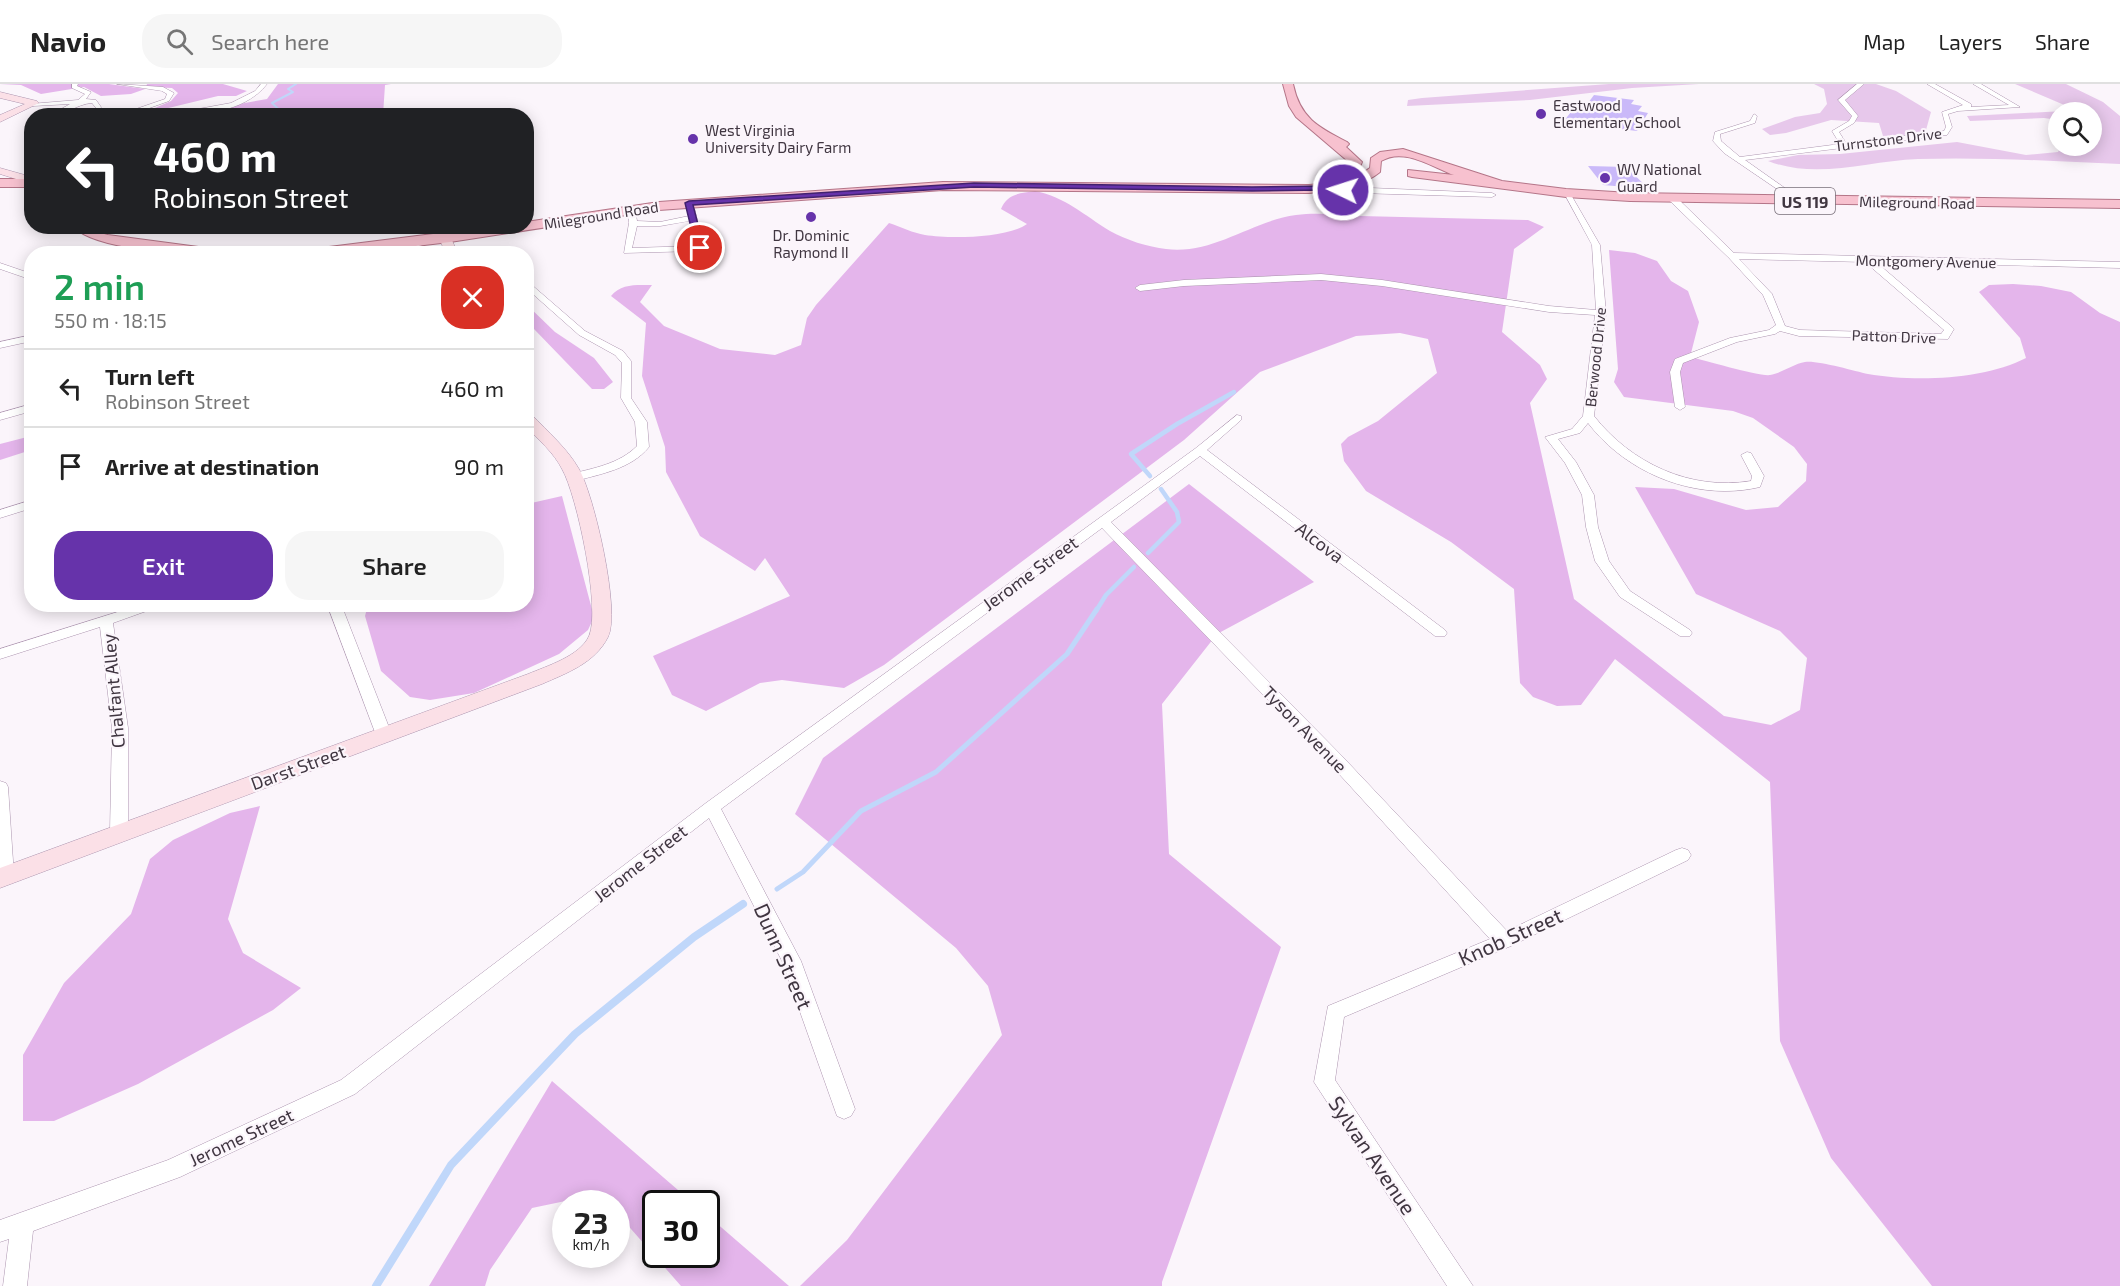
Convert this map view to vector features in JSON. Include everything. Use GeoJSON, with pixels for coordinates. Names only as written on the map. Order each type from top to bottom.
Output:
{"type":"FeatureCollection","features":[{"type":"Feature","properties":{"kind":"main road"},"geometry":{"type":"LineString","coordinates":[[1288,84],[1293,109],[1300,118],[1329,137],[1391,171],[1432,170],[1436,164]]}},
{"type":"Feature","properties":{"kind":"main road"},"geometry":{"type":"LineString","coordinates":[[1252,189],[1324,181],[1354,169],[1356,162],[1354,159],[1329,137]]}},
{"type":"Feature","properties":{"kind":"main road","name":"Mileground Road"},"geometry":{"type":"LineString","coordinates":[[1329,137],[1364,147],[1420,156],[1495,189]]}},
{"type":"Feature","properties":{"kind":"main road"},"geometry":{"type":"LineString","coordinates":[[1391,171],[1378,158],[1383,155],[1401,154]]}},
{"type":"Feature","properties":{"kind":"main road","name":"Mileground Road"},"geometry":{"type":"LineString","coordinates":[[534,225],[631,209],[689,203],[974,185],[1322,188],[1391,171],[1495,189],[1673,199],[2120,204]]}},
{"type":"Feature","properties":{"kind":"main road"},"geometry":{"type":"LineString","coordinates":[[0,183],[24,182]]}},
{"type":"Feature","properties":{"kind":"main road"},"geometry":{"type":"LineString","coordinates":[[91,234],[108,239],[160,246]]}},
{"type":"Feature","properties":{"kind":"main road","name":"Mileground Road"},"geometry":{"type":"LineString","coordinates":[[445,238],[472,234]]}},
{"type":"Feature","properties":{"kind":"main road","name":"US 119"},"geometry":{"type":"LineString","coordinates":[[375,246],[445,238]]}},
{"type":"Feature","properties":{"kind":"street"},"geometry":{"type":"LineString","coordinates":[[67,108],[81,101],[89,93],[74,87],[75,84]]}},
{"type":"Feature","properties":{"kind":"street"},"geometry":{"type":"LineString","coordinates":[[121,84],[163,88],[171,93],[167,99],[143,108]]}},
{"type":"Feature","properties":{"kind":"street"},"geometry":{"type":"LineString","coordinates":[[212,108],[231,105],[253,96],[264,84]]}},
{"type":"Feature","properties":{"kind":"street"},"geometry":{"type":"LineString","coordinates":[[1844,145],[1835,130],[1852,122],[1855,117],[1841,100],[1861,84]]}},
{"type":"Feature","properties":{"kind":"street","name":"Turnstone Drive"},"geometry":{"type":"LineString","coordinates":[[1738,159],[1947,133],[1949,127],[1944,113],[1953,108],[1969,105],[1930,84]]}},
{"type":"Feature","properties":{"kind":"street"},"geometry":{"type":"LineString","coordinates":[[1953,108],[2017,107],[1976,84]]}},
{"type":"Feature","properties":{"kind":"street"},"geometry":{"type":"LineString","coordinates":[[0,95],[33,101],[33,104]]}},
{"type":"Feature","properties":{"kind":"street"},"geometry":{"type":"LineString","coordinates":[[24,108],[33,104],[94,101],[99,105],[98,108]]}},
{"type":"Feature","properties":{"kind":"street"},"geometry":{"type":"LineString","coordinates":[[0,119],[24,108]]}},
{"type":"Feature","properties":{"kind":"street"},"geometry":{"type":"LineString","coordinates":[[1754,116],[1753,122],[1717,133],[1717,141],[1738,159],[1796,200]]}},
{"type":"Feature","properties":{"kind":"street"},"geometry":{"type":"LineString","coordinates":[[0,171],[24,179]]}},
{"type":"Feature","properties":{"kind":"street","name":"Mileground Road"},"geometry":{"type":"LineString","coordinates":[[1322,188],[1358,191],[1495,189]]}},
{"type":"Feature","properties":{"kind":"street","name":"Berwood Drive"},"geometry":{"type":"LineString","coordinates":[[1566,193],[1596,245],[1601,314],[1588,416],[1576,431],[1551,437],[1570,462],[1588,495],[1592,527],[1602,561],[1625,594],[1685,633]]}},
{"type":"Feature","properties":{"kind":"street"},"geometry":{"type":"LineString","coordinates":[[1673,199],[1732,256],[1767,294],[1781,325],[1772,332],[1734,340],[1679,361],[1675,372],[1680,406]]}},
{"type":"Feature","properties":{"kind":"street"},"geometry":{"type":"LineString","coordinates":[[631,209],[633,224],[627,251],[701,253],[689,203]]}},
{"type":"Feature","properties":{"kind":"street"},"geometry":{"type":"LineString","coordinates":[[633,224],[660,224],[694,219]]}},
{"type":"Feature","properties":{"kind":"street"},"geometry":{"type":"LineString","coordinates":[[410,246],[445,238],[447,246]]}},
{"type":"Feature","properties":{"kind":"street","name":"Montgomery Avenue"},"geometry":{"type":"LineString","coordinates":[[1732,256],[2120,265]]}},
{"type":"Feature","properties":{"kind":"street","name":"Patton Drive"},"geometry":{"type":"LineString","coordinates":[[1779,327],[1799,333],[1944,337],[1949,329],[1868,260]]}},
{"type":"Feature","properties":{"kind":"street"},"geometry":{"type":"LineString","coordinates":[[0,266],[24,274]]}},
{"type":"Feature","properties":{"kind":"street"},"geometry":{"type":"LineString","coordinates":[[1140,288],[1184,283],[1321,277],[1382,283],[1549,309],[1601,314]]}},
{"type":"Feature","properties":{"kind":"street"},"geometry":{"type":"LineString","coordinates":[[534,290],[582,333],[619,353],[627,363],[624,384],[626,398],[641,422],[643,447],[637,454],[624,461],[575,477],[534,427]]}},
{"type":"Feature","properties":{"kind":"street"},"geometry":{"type":"LineString","coordinates":[[0,345],[24,340]]}},
{"type":"Feature","properties":{"kind":"street"},"geometry":{"type":"LineString","coordinates":[[0,417],[24,410]]}},
{"type":"Feature","properties":{"kind":"street"},"geometry":{"type":"LineString","coordinates":[[1588,416],[1598,431],[1646,468],[1684,481],[1714,488],[1739,488],[1756,484],[1758,476],[1747,455]]}},
{"type":"Feature","properties":{"kind":"street","name":"Jerome Street"},"geometry":{"type":"LineString","coordinates":[[0,1232],[172,1169],[348,1088],[712,807],[1200,450],[1237,418]]}},
{"type":"Feature","properties":{"kind":"street","name":"Alcova"},"geometry":{"type":"LineString","coordinates":[[1200,450],[1440,633]]}},
{"type":"Feature","properties":{"kind":"street","name":"Darst Street"},"geometry":{"type":"LineString","coordinates":[[3,877],[535,679],[567,664],[591,648],[601,634],[599,584],[575,477]]}},
{"type":"Feature","properties":{"kind":"street"},"geometry":{"type":"LineString","coordinates":[[0,514],[24,506]]}},
{"type":"Feature","properties":{"kind":"street","name":"Tyson Avenue"},"geometry":{"type":"LineString","coordinates":[[1102,520],[1335,759],[1504,941]]}},
{"type":"Feature","properties":{"kind":"street"},"geometry":{"type":"LineString","coordinates":[[0,654],[134,612]]}},
{"type":"Feature","properties":{"kind":"street"},"geometry":{"type":"LineString","coordinates":[[337,612],[384,735]]}},
{"type":"Feature","properties":{"kind":"street","name":"Chalfant Alley"},"geometry":{"type":"LineString","coordinates":[[106,621],[120,728],[119,833]]}},
{"type":"Feature","properties":{"kind":"street"},"geometry":{"type":"LineString","coordinates":[[0,787],[3,877]]}},
{"type":"Feature","properties":{"kind":"street","name":"Dunn Street"},"geometry":{"type":"LineString","coordinates":[[712,807],[791,961],[844,1109]]}},
{"type":"Feature","properties":{"kind":"street","name":"Knob Street"},"geometry":{"type":"LineString","coordinates":[[1335,1012],[1504,941],[1682,855]]}},
{"type":"Feature","properties":{"kind":"street","name":"Sylvan Avenue"},"geometry":{"type":"LineString","coordinates":[[1335,1012],[1324,1082],[1461,1286]]}},
{"type":"Feature","properties":{"kind":"street"},"geometry":{"type":"LineString","coordinates":[[15,1286],[22,1224]]}},
{"type":"Feature","properties":{"kind":"shaded area"},"geometry":{"type":"Polygon","coordinates":[[[0,84],[109,84],[145,89],[131,94],[101,96],[84,87],[41,94],[21,85],[0,84]]]}},
{"type":"Feature","properties":{"kind":"shaded area"},"geometry":{"type":"Polygon","coordinates":[[[147,84],[223,84],[247,91],[236,96],[218,96],[168,108],[155,108],[171,101],[178,93],[172,88],[146,87],[147,84]]]}},
{"type":"Feature","properties":{"kind":"shaded area"},"geometry":{"type":"Polygon","coordinates":[[[278,84],[391,84],[385,85],[383,108],[217,108],[267,99],[278,84]]]}},
{"type":"Feature","properties":{"kind":"shaded area"},"geometry":{"type":"Polygon","coordinates":[[[1609,84],[1699,84],[1632,88],[1530,100],[1407,106],[1408,100],[1422,98],[1609,84]]]}},
{"type":"Feature","properties":{"kind":"shaded area"},"geometry":{"type":"Polygon","coordinates":[[[1814,84],[1876,84],[1896,91],[1931,112],[1926,130],[1918,134],[1883,136],[1879,123],[1831,120],[1786,133],[1770,135],[1762,129],[1795,117],[1820,113],[1827,104],[1824,89],[1814,84]]]}},
{"type":"Feature","properties":{"kind":"shaded area"},"geometry":{"type":"Polygon","coordinates":[[[2015,84],[2066,84],[2103,102],[2120,116],[2120,164],[1918,159],[1842,168],[1805,169],[1768,161],[1798,155],[1840,154],[1957,142],[2026,155],[2048,153],[2048,156],[2102,156],[2102,102],[2057,102],[2015,84]]]}},
{"type":"Feature","properties":{"kind":"shaded area"},"geometry":{"type":"Polygon","coordinates":[[[2048,112],[2048,119],[1970,121],[1967,116],[2048,112]]]}},
{"type":"Feature","properties":{"kind":"shaded area"},"geometry":{"type":"Polygon","coordinates":[[[1035,191],[1065,202],[1123,237],[1166,249],[1183,250],[1200,247],[1279,218],[1304,214],[1528,220],[1544,227],[1514,249],[1502,332],[1540,365],[1547,379],[1530,403],[1574,599],[1724,716],[1771,725],[1800,710],[1807,658],[1780,631],[1696,594],[1635,487],[1674,489],[1746,510],[1778,507],[1806,481],[1807,464],[1794,447],[1753,418],[1733,411],[1624,397],[1614,382],[1618,369],[1609,250],[1635,253],[1657,261],[1671,281],[1688,291],[1699,322],[1690,357],[1765,375],[1811,362],[1886,377],[1948,377],[1990,371],[2026,358],[2020,338],[1979,292],[1989,285],[2041,286],[2071,292],[2100,313],[2120,322],[2120,1286],[1932,1286],[1831,1158],[1780,1041],[1770,782],[1615,659],[1581,705],[1557,706],[1533,697],[1520,683],[1514,589],[1451,542],[1366,491],[1344,461],[1341,444],[1348,437],[1378,421],[1437,373],[1428,339],[1400,333],[1356,336],[1260,372],[1184,440],[884,665],[844,688],[782,680],[760,683],[706,711],[672,695],[653,656],[790,596],[765,558],[755,571],[700,536],[666,472],[665,447],[642,376],[646,323],[611,296],[625,287],[652,285],[640,302],[664,326],[720,349],[775,355],[801,345],[807,318],[816,305],[889,223],[925,235],[963,237],[993,235],[1018,229],[1027,224],[1001,209],[1010,197],[1035,191]]]}},
{"type":"Feature","properties":{"kind":"shaded area"},"geometry":{"type":"Polygon","coordinates":[[[534,312],[555,332],[594,358],[613,382],[604,389],[592,389],[534,329],[534,312]]]}},
{"type":"Feature","properties":{"kind":"shaded area"},"geometry":{"type":"Polygon","coordinates":[[[24,438],[24,452],[0,460],[0,444],[24,438]]]}},
{"type":"Feature","properties":{"kind":"shaded area"},"geometry":{"type":"Polygon","coordinates":[[[1189,484],[1314,582],[1217,634],[1162,704],[1169,854],[1281,947],[1162,1286],[800,1286],[847,1240],[1002,1035],[988,986],[956,948],[795,814],[823,758],[1189,484]]]}},
{"type":"Feature","properties":{"kind":"shaded area"},"geometry":{"type":"Polygon","coordinates":[[[562,496],[594,617],[588,630],[559,654],[474,693],[430,700],[410,697],[381,671],[365,616],[366,612],[534,612],[534,502],[562,496]]]}},
{"type":"Feature","properties":{"kind":"shaded area"},"geometry":{"type":"Polygon","coordinates":[[[260,806],[228,919],[243,953],[301,988],[273,1010],[138,1084],[54,1121],[23,1121],[23,1055],[64,983],[131,914],[150,859],[173,840],[230,813],[260,806]]]}},
{"type":"Feature","properties":{"kind":"shaded area"},"geometry":{"type":"Polygon","coordinates":[[[552,1081],[678,1190],[642,1190],[642,1242],[630,1228],[630,1190],[552,1190],[552,1204],[532,1208],[490,1270],[485,1286],[429,1286],[552,1081]]]}},
{"type":"Feature","properties":{"kind":"shaded area"},"geometry":{"type":"Polygon","coordinates":[[[720,1226],[789,1286],[681,1286],[665,1268],[720,1268],[720,1226]]]}},
{"type":"Feature","properties":{"kind":"building","name":"Eastwood Elementary School"},"geometry":{"type":"Polygon","coordinates":[[[1594,95],[1634,100],[1631,104],[1642,106],[1638,111],[1648,113],[1637,131],[1563,122],[1579,102],[1588,103],[1594,95]]]}},
{"type":"Feature","properties":{"kind":"building","name":"WV National Guard"},"geometry":{"type":"Polygon","coordinates":[[[1588,166],[1626,167],[1649,189],[1603,185],[1588,166]]]}},
{"type":"Feature","properties":{"kind":"waterway"},"geometry":{"type":"LineString","coordinates":[[277,108],[272,103],[293,92],[288,89],[296,84]]}},
{"type":"Feature","properties":{"kind":"waterway"},"geometry":{"type":"LineString","coordinates":[[1150,476],[1131,454],[1177,424],[1234,392]]}},
{"type":"Feature","properties":{"kind":"waterway"},"geometry":{"type":"LineString","coordinates":[[1148,553],[1179,522],[1177,512],[1161,489]]}},
{"type":"Feature","properties":{"kind":"waterway"},"geometry":{"type":"LineString","coordinates":[[1096,611],[1106,595],[1134,567]]}},
{"type":"Feature","properties":{"kind":"waterway"},"geometry":{"type":"LineString","coordinates":[[777,889],[803,872],[861,811],[936,772],[1067,654],[1097,609]]}},
{"type":"Feature","properties":{"kind":"waterway"},"geometry":{"type":"LineString","coordinates":[[376,1286],[451,1165],[575,1034],[694,937],[743,904]]}},
{"type":"Feature","properties":{"kind":"place","name":"Eastwood Elementary School"},"geometry":{"type":"Point","coordinates":[1541,114]}},
{"type":"Feature","properties":{"kind":"place","name":"West Virginia University Dairy Farm"},"geometry":{"type":"Point","coordinates":[693,139]}},
{"type":"Feature","properties":{"kind":"place","name":"WV National Guard"},"geometry":{"type":"Point","coordinates":[1605,178]}},
{"type":"Feature","properties":{"kind":"place","name":"Dr. Dominic Raymond II"},"geometry":{"type":"Point","coordinates":[811,217]}},
{"type":"Feature","properties":{"kind":"route"},"geometry":{"type":"LineString","coordinates":[[700,248],[689,203],[974,185],[1343,190]]}}]}
